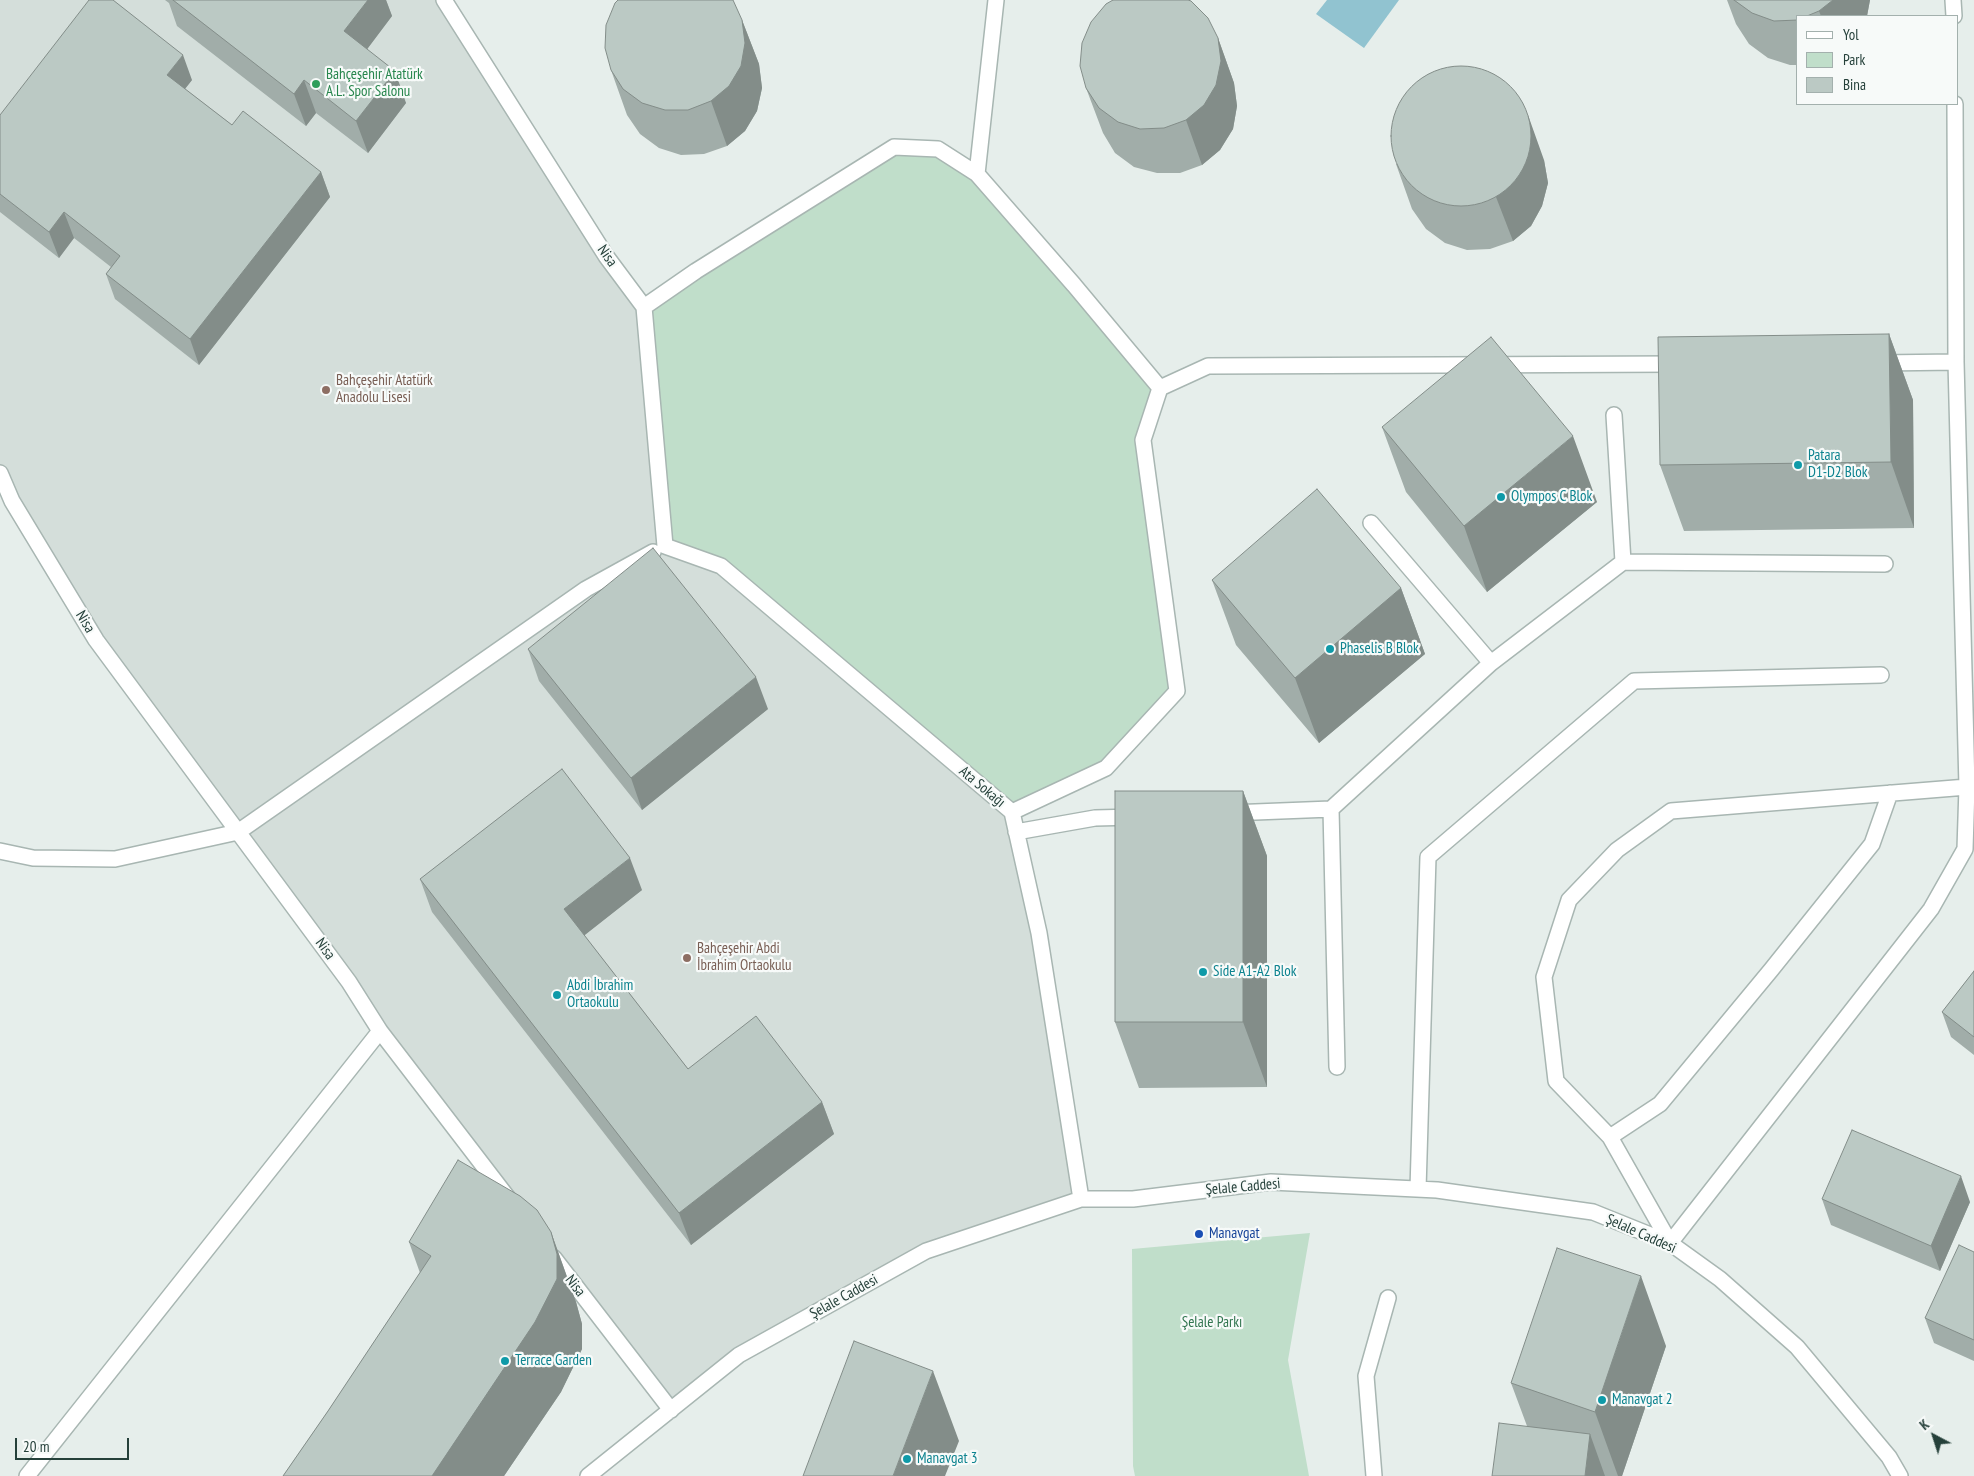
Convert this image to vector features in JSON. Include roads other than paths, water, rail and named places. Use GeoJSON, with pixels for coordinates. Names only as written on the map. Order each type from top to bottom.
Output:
{"type":"FeatureCollection","features":[{"type":"Feature","properties":{"kind":"street","name":"Nisa"},"geometry":{"type":"LineString","coordinates":[[444,0],[606,256],[644,307]]}},
{"type":"Feature","properties":{"kind":"street"},"geometry":{"type":"LineString","coordinates":[[977,174],[996,0]]}},
{"type":"Feature","properties":{"kind":"street"},"geometry":{"type":"LineString","coordinates":[[1953,0],[1954,15]]}},
{"type":"Feature","properties":{"kind":"street"},"geometry":{"type":"LineString","coordinates":[[1954,105],[1956,362],[1970,783],[1970,852],[1931,909],[1670,1243],[1610,1137],[1556,1081],[1544,977],[1569,900],[1617,850],[1671,811],[1890,793],[1970,783]]}},
{"type":"Feature","properties":{"kind":"street"},"geometry":{"type":"LineString","coordinates":[[0,851],[33,858],[115,859],[238,832],[586,589],[665,546],[644,307],[696,271],[894,147],[938,149],[977,174],[1160,388]]}},
{"type":"Feature","properties":{"kind":"street"},"geometry":{"type":"LineString","coordinates":[[1867,363],[1956,362]]}},
{"type":"Feature","properties":{"kind":"street"},"geometry":{"type":"LineString","coordinates":[[1012,812],[1106,768],[1177,691],[1143,440],[1160,388],[1208,366],[1687,364]]}},
{"type":"Feature","properties":{"kind":"street"},"geometry":{"type":"LineString","coordinates":[[1614,415],[1623,562]]}},
{"type":"Feature","properties":{"kind":"street","name":"Nisa"},"geometry":{"type":"LineString","coordinates":[[0,474],[12,501],[96,640],[349,982],[380,1031],[519,1213]]}},
{"type":"Feature","properties":{"kind":"street"},"geometry":{"type":"LineString","coordinates":[[1371,523],[1492,663]]}},
{"type":"Feature","properties":{"kind":"street","name":"Ata Sokağı"},"geometry":{"type":"LineString","coordinates":[[665,546],[721,566],[1012,812],[1039,934],[1081,1199]]}},
{"type":"Feature","properties":{"kind":"street"},"geometry":{"type":"LineString","coordinates":[[1213,814],[1331,809],[1492,663],[1623,562],[1885,564]]}},
{"type":"Feature","properties":{"kind":"street"},"geometry":{"type":"LineString","coordinates":[[1418,1189],[1428,857],[1634,681],[1881,675]]}},
{"type":"Feature","properties":{"kind":"street"},"geometry":{"type":"LineString","coordinates":[[1610,1137],[1660,1104],[1771,970],[1872,844],[1890,793]]}},
{"type":"Feature","properties":{"kind":"street"},"geometry":{"type":"LineString","coordinates":[[1331,809],[1337,1067]]}},
{"type":"Feature","properties":{"kind":"street"},"geometry":{"type":"LineString","coordinates":[[1016,832],[1096,818],[1154,816]]}},
{"type":"Feature","properties":{"kind":"street"},"geometry":{"type":"LineString","coordinates":[[27,1476],[380,1031]]}},
{"type":"Feature","properties":{"kind":"street","name":"Şelale Caddesi"},"geometry":{"type":"LineString","coordinates":[[588,1476],[739,1355],[926,1251],[1081,1199],[1133,1199],[1271,1182],[1437,1190],[1593,1212],[1670,1243],[1720,1279],[1797,1348],[1889,1457],[1900,1476]]}},
{"type":"Feature","properties":{"kind":"street","name":"Nisa"},"geometry":{"type":"LineString","coordinates":[[543,1244],[671,1410]]}},
{"type":"Feature","properties":{"kind":"street"},"geometry":{"type":"LineString","coordinates":[[1374,1476],[1366,1376],[1388,1298]]}},
{"type":"Feature","properties":{"kind":"water"},"geometry":{"type":"Polygon","coordinates":[[[1327,0],[1399,0],[1364,48],[1316,14],[1327,0]]]}},
{"type":"Feature","properties":{"kind":"place","name":"Bahçeşehir Atatürk A.L. Spor Salonu"},"geometry":{"type":"Point","coordinates":[316,84]}},
{"type":"Feature","properties":{"kind":"place","name":"Bahçeşehir Atatürk Anadolu Lisesi"},"geometry":{"type":"Point","coordinates":[326,390]}},
{"type":"Feature","properties":{"kind":"place","name":"Patara D1-D2 Blok"},"geometry":{"type":"Point","coordinates":[1798,465]}},
{"type":"Feature","properties":{"kind":"place","name":"Olympos C Blok"},"geometry":{"type":"Point","coordinates":[1501,497]}},
{"type":"Feature","properties":{"kind":"place","name":"Phaselis B Blok"},"geometry":{"type":"Point","coordinates":[1330,649]}},
{"type":"Feature","properties":{"kind":"place","name":"Bahçeşehir Abdi İbrahim Ortaokulu"},"geometry":{"type":"Point","coordinates":[687,958]}},
{"type":"Feature","properties":{"kind":"place","name":"Side A1-A2 Blok"},"geometry":{"type":"Point","coordinates":[1203,972]}},
{"type":"Feature","properties":{"kind":"place","name":"Abdi İbrahim Ortaokulu"},"geometry":{"type":"Point","coordinates":[557,995]}},
{"type":"Feature","properties":{"kind":"place","name":"Manavgat"},"geometry":{"type":"Point","coordinates":[1199,1234]}},
{"type":"Feature","properties":{"kind":"place","name":"Terrace Garden"},"geometry":{"type":"Point","coordinates":[505,1361]}},
{"type":"Feature","properties":{"kind":"place","name":"Manavgat 2"},"geometry":{"type":"Point","coordinates":[1602,1400]}},
{"type":"Feature","properties":{"kind":"place","name":"Manavgat 3"},"geometry":{"type":"Point","coordinates":[907,1459]}},
{"type":"Feature","properties":{"kind":"park label","name":"Şelale Parkı"},"geometry":{"type":"Point","coordinates":[1212,1323]}}]}
